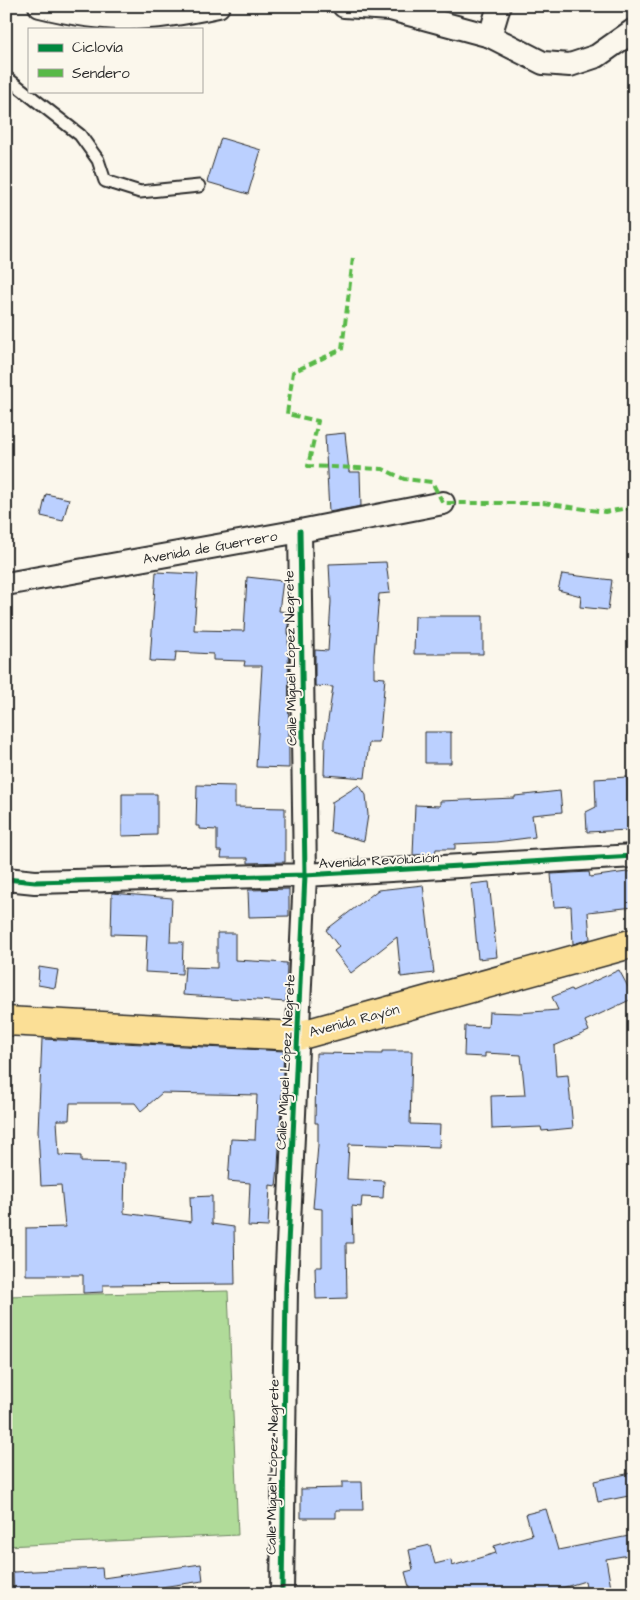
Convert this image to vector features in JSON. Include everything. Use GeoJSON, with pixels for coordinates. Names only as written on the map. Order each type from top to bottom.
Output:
{"type":"FeatureCollection","features":[{"type":"Feature","properties":{"kind":"main road","name":"Avenida Rayón"},"geometry":{"type":"LineString","coordinates":[[6,1021],[298,1036],[634,943]]}},
{"type":"Feature","properties":{"kind":"street"},"geometry":{"type":"LineString","coordinates":[[40,6],[73,14],[116,19],[157,18],[218,6]]}},
{"type":"Feature","properties":{"kind":"street"},"geometry":{"type":"LineString","coordinates":[[344,6],[390,7],[490,36],[543,63],[570,65],[597,56],[634,30]]}},
{"type":"Feature","properties":{"kind":"street"},"geometry":{"type":"LineString","coordinates":[[490,36],[499,6]]}},
{"type":"Feature","properties":{"kind":"street","name":"Avenida de Guerrero"},"geometry":{"type":"LineString","coordinates":[[6,584],[443,503]]}},
{"type":"Feature","properties":{"kind":"street","name":"Calle Miguel López Negrete"},"geometry":{"type":"LineString","coordinates":[[282,1594],[286,1288],[305,875],[300,531]]}},
{"type":"Feature","properties":{"kind":"street","name":"Avenida Revolución"},"geometry":{"type":"LineString","coordinates":[[6,879],[35,882],[305,875],[634,856]]}},
{"type":"Feature","properties":{"kind":"lane"},"geometry":{"type":"LineString","coordinates":[[6,77],[80,135],[98,160],[104,181],[140,192],[199,186]]}},
{"type":"Feature","properties":{"kind":"green space"},"geometry":{"type":"Polygon","coordinates":[[[228,1291],[238,1535],[6,1546],[6,1296],[228,1291]]]}},
{"type":"Feature","properties":{"kind":"building"},"geometry":{"type":"Polygon","coordinates":[[[221,138],[261,150],[248,194],[207,182],[221,138]]]}},
{"type":"Feature","properties":{"kind":"building"},"geometry":{"type":"Polygon","coordinates":[[[345,433],[349,472],[360,472],[361,506],[329,512],[325,435],[345,433]]]}},
{"type":"Feature","properties":{"kind":"building"},"geometry":{"type":"Polygon","coordinates":[[[46,494],[69,499],[63,521],[41,516],[46,494]]]}},
{"type":"Feature","properties":{"kind":"building"},"geometry":{"type":"Polygon","coordinates":[[[386,562],[390,593],[379,594],[374,655],[374,677],[385,678],[379,743],[369,743],[365,778],[324,775],[325,740],[333,687],[315,686],[315,650],[328,651],[331,602],[329,564],[386,562]]]}},
{"type":"Feature","properties":{"kind":"building"},"geometry":{"type":"Polygon","coordinates":[[[156,572],[198,574],[194,630],[244,631],[247,577],[283,581],[279,611],[288,612],[289,768],[256,767],[262,666],[244,666],[245,661],[213,660],[213,654],[176,652],[175,662],[150,661],[156,572]]]}},
{"type":"Feature","properties":{"kind":"building"},"geometry":{"type":"Polygon","coordinates":[[[562,574],[612,580],[608,610],[580,607],[581,596],[558,590],[562,574]]]}},
{"type":"Feature","properties":{"kind":"building"},"geometry":{"type":"Polygon","coordinates":[[[415,616],[483,616],[483,654],[414,654],[415,616]]]}},
{"type":"Feature","properties":{"kind":"building"},"geometry":{"type":"Polygon","coordinates":[[[425,732],[451,732],[451,763],[425,763],[425,732]]]}},
{"type":"Feature","properties":{"kind":"building"},"geometry":{"type":"Polygon","coordinates":[[[627,777],[629,830],[587,832],[586,812],[596,807],[595,779],[627,777]]]}},
{"type":"Feature","properties":{"kind":"building"},"geometry":{"type":"Polygon","coordinates":[[[197,785],[235,786],[235,807],[285,808],[285,862],[248,863],[248,858],[221,858],[222,851],[217,851],[217,830],[199,829],[199,826],[196,826],[197,785]]]}},
{"type":"Feature","properties":{"kind":"building"},"geometry":{"type":"Polygon","coordinates":[[[359,785],[366,795],[368,815],[364,841],[330,832],[332,802],[359,785]]]}},
{"type":"Feature","properties":{"kind":"building"},"geometry":{"type":"Polygon","coordinates":[[[560,791],[562,812],[532,815],[535,837],[496,842],[455,844],[455,849],[436,849],[435,854],[413,855],[415,805],[440,806],[440,801],[515,798],[515,796],[560,791]]]}},
{"type":"Feature","properties":{"kind":"building"},"geometry":{"type":"Polygon","coordinates":[[[122,794],[157,794],[157,835],[122,836],[122,794]]]}},
{"type":"Feature","properties":{"kind":"building"},"geometry":{"type":"Polygon","coordinates":[[[634,871],[634,907],[588,912],[590,939],[573,944],[571,906],[554,907],[551,874],[589,872],[590,877],[634,871]]]}},
{"type":"Feature","properties":{"kind":"building"},"geometry":{"type":"Polygon","coordinates":[[[489,882],[497,957],[478,959],[471,884],[489,882]]]}},
{"type":"Feature","properties":{"kind":"building"},"geometry":{"type":"Polygon","coordinates":[[[423,885],[434,973],[401,977],[397,937],[351,973],[334,951],[339,947],[326,930],[378,890],[423,885]]]}},
{"type":"Feature","properties":{"kind":"building"},"geometry":{"type":"Polygon","coordinates":[[[289,889],[289,916],[249,917],[248,890],[289,889]]]}},
{"type":"Feature","properties":{"kind":"building"},"geometry":{"type":"Polygon","coordinates":[[[112,893],[172,898],[170,942],[183,942],[182,974],[145,972],[147,935],[111,934],[112,893]]]}},
{"type":"Feature","properties":{"kind":"building"},"geometry":{"type":"Polygon","coordinates":[[[217,933],[235,933],[235,960],[287,963],[286,1002],[183,995],[185,967],[217,968],[217,933]]]}},
{"type":"Feature","properties":{"kind":"building"},"geometry":{"type":"Polygon","coordinates":[[[39,967],[58,970],[55,988],[38,985],[39,967]]]}},
{"type":"Feature","properties":{"kind":"building"},"geometry":{"type":"Polygon","coordinates":[[[619,970],[634,998],[585,1021],[589,1031],[554,1046],[556,1076],[568,1075],[573,1128],[542,1131],[541,1127],[492,1129],[491,1096],[525,1095],[521,1055],[485,1053],[485,1057],[464,1056],[465,1026],[488,1027],[489,1012],[519,1013],[558,1010],[552,997],[571,989],[572,991],[619,970]]]}},
{"type":"Feature","properties":{"kind":"building"},"geometry":{"type":"Polygon","coordinates":[[[42,1039],[284,1051],[278,1167],[276,1186],[270,1185],[268,1227],[248,1226],[250,1183],[228,1181],[231,1139],[255,1140],[257,1095],[162,1093],[141,1111],[135,1103],[70,1103],[69,1120],[57,1120],[59,1155],[81,1156],[81,1162],[125,1163],[124,1213],[191,1222],[190,1197],[212,1196],[212,1224],[234,1227],[235,1284],[103,1285],[103,1292],[83,1293],[83,1275],[26,1275],[26,1228],[65,1227],[61,1185],[41,1186],[38,1131],[42,1039]]]}},
{"type":"Feature","properties":{"kind":"building"},"geometry":{"type":"Polygon","coordinates":[[[382,1051],[412,1051],[410,1124],[440,1125],[439,1147],[349,1144],[347,1179],[384,1181],[383,1198],[362,1197],[361,1207],[352,1206],[353,1243],[346,1243],[347,1298],[316,1299],[315,1267],[322,1267],[322,1209],[313,1208],[318,1145],[318,1123],[315,1123],[316,1053],[382,1054],[382,1051]]]}},
{"type":"Feature","properties":{"kind":"building"},"geometry":{"type":"Polygon","coordinates":[[[631,1473],[634,1495],[598,1502],[594,1481],[631,1473]]]}},
{"type":"Feature","properties":{"kind":"building"},"geometry":{"type":"Polygon","coordinates":[[[342,1482],[362,1482],[363,1510],[336,1510],[336,1518],[301,1518],[301,1489],[342,1488],[342,1482]]]}},
{"type":"Feature","properties":{"kind":"building"},"geometry":{"type":"Polygon","coordinates":[[[546,1509],[558,1550],[634,1535],[634,1554],[606,1559],[612,1594],[587,1594],[585,1581],[542,1594],[460,1594],[459,1590],[443,1594],[411,1594],[405,1572],[413,1570],[409,1550],[430,1545],[435,1564],[451,1560],[452,1566],[496,1553],[494,1546],[532,1535],[526,1514],[546,1509]]]}},
{"type":"Feature","properties":{"kind":"building"},"geometry":{"type":"Polygon","coordinates":[[[201,1564],[203,1581],[112,1594],[14,1594],[13,1572],[102,1568],[103,1578],[201,1564]]]}},
{"type":"Feature","properties":{"kind":"marked path"},"geometry":{"type":"LineString","coordinates":[[353,258],[342,349],[293,372],[287,414],[318,421],[308,466],[383,469],[404,479],[432,482],[443,503],[543,503],[605,512],[634,507]]}},
{"type":"Feature","properties":{"kind":"cycle path"},"geometry":{"type":"LineString","coordinates":[[282,1594],[286,1288],[305,875],[300,531]]}},
{"type":"Feature","properties":{"kind":"cycle path"},"geometry":{"type":"LineString","coordinates":[[6,879],[35,882],[305,875],[634,856]]}}]}
